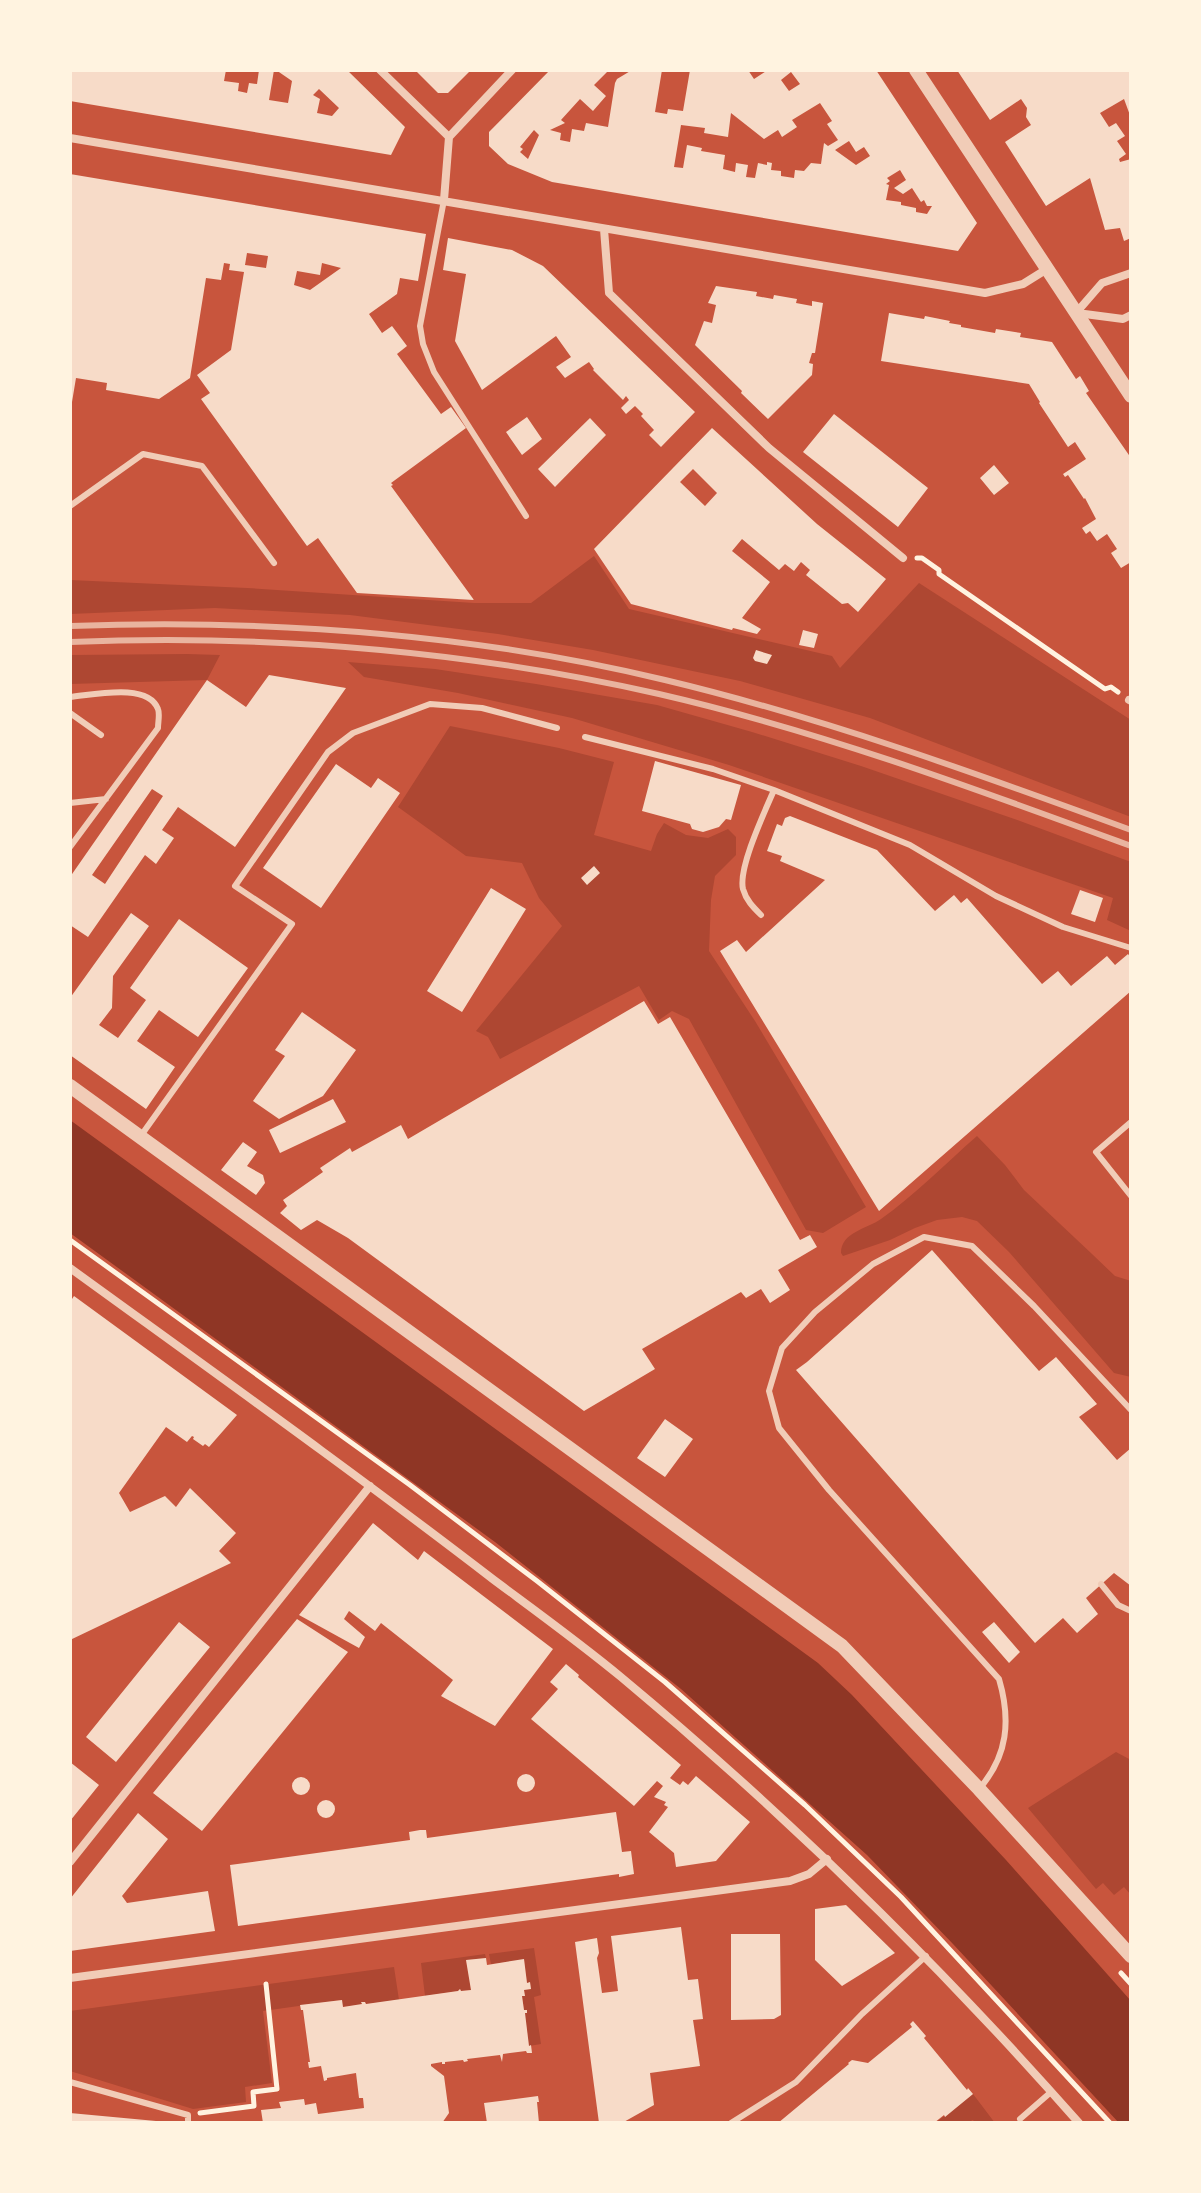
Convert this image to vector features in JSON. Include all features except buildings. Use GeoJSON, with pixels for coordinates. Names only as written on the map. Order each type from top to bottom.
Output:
{"type":"FeatureCollection","features":[{"type":"Feature","properties":{"kind":"street"},"geometry":{"type":"LineString","coordinates":[[380,70],[449,137]]}},
{"type":"Feature","properties":{"kind":"street"},"geometry":{"type":"LineString","coordinates":[[444,200],[449,137],[512,70]]}},
{"type":"Feature","properties":{"kind":"street"},"geometry":{"type":"LineString","coordinates":[[916,70],[1131,396]]}},
{"type":"Feature","properties":{"kind":"street"},"geometry":{"type":"LineString","coordinates":[[70,138],[985,293],[1023,284],[1047,269]]}},
{"type":"Feature","properties":{"kind":"street"},"geometry":{"type":"LineString","coordinates":[[604,229],[609,293],[769,448],[903,558]]}},
{"type":"Feature","properties":{"kind":"street"},"geometry":{"type":"LineString","coordinates":[[1076,313],[1102,283],[1131,273]]}},
{"type":"Feature","properties":{"kind":"street"},"geometry":{"type":"LineString","coordinates":[[1076,313],[1123,319],[1131,315]]}},
{"type":"Feature","properties":{"kind":"street"},"geometry":{"type":"LineString","coordinates":[[70,1086],[842,1646],[979,1789],[1131,1956]]}},
{"type":"Feature","properties":{"kind":"street"},"geometry":{"type":"LineString","coordinates":[[70,1268],[370,1486],[619,1676],[750,1788],[827,1859],[926,1956],[1079,2123]]}},
{"type":"Feature","properties":{"kind":"street"},"geometry":{"type":"LineString","coordinates":[[70,1862],[370,1486]]}},
{"type":"Feature","properties":{"kind":"street"},"geometry":{"type":"LineString","coordinates":[[70,1978],[790,1881],[809,1874],[827,1859]]}},
{"type":"Feature","properties":{"kind":"lane"},"geometry":{"type":"LineString","coordinates":[[444,200],[420,326],[423,344],[434,372],[526,516]]}},
{"type":"Feature","properties":{"kind":"lane"},"geometry":{"type":"LineString","coordinates":[[70,506],[143,454],[202,466],[274,563]]}},
{"type":"Feature","properties":{"kind":"lane"},"geometry":{"type":"LineString","coordinates":[[70,697],[135,692],[149,696],[159,710],[158,728],[70,847]]}},
{"type":"Feature","properties":{"kind":"lane"},"geometry":{"type":"LineString","coordinates":[[140,1137],[292,924],[235,886],[328,752],[353,733],[430,704],[482,708],[557,728]]}},
{"type":"Feature","properties":{"kind":"lane"},"geometry":{"type":"LineString","coordinates":[[70,713],[101,735]]}},
{"type":"Feature","properties":{"kind":"lane"},"geometry":{"type":"LineString","coordinates":[[585,737],[713,769],[774,790],[910,845],[996,896],[1063,927],[1131,948]]}},
{"type":"Feature","properties":{"kind":"lane"},"geometry":{"type":"LineString","coordinates":[[761,915],[747,900],[742,885],[755,837],[774,790]]}},
{"type":"Feature","properties":{"kind":"lane"},"geometry":{"type":"LineString","coordinates":[[70,803],[106,799]]}},
{"type":"Feature","properties":{"kind":"lane"},"geometry":{"type":"LineString","coordinates":[[1131,1122],[1096,1152],[1131,1196]]}},
{"type":"Feature","properties":{"kind":"lane"},"geometry":{"type":"LineString","coordinates":[[979,1789],[991,1775],[1004,1741],[1007,1715],[999,1679],[829,1490],[779,1428],[769,1391],[782,1348],[815,1312],[873,1264],[924,1237],[972,1246],[1034,1306],[1131,1410]]}},
{"type":"Feature","properties":{"kind":"lane"},"geometry":{"type":"LineString","coordinates":[[1101,1584],[1118,1605],[1131,1611]]}},
{"type":"Feature","properties":{"kind":"lane"},"geometry":{"type":"LineString","coordinates":[[731,2123],[796,2082],[870,2006],[926,1956]]}},
{"type":"Feature","properties":{"kind":"lane"},"geometry":{"type":"LineString","coordinates":[[70,2082],[188,2119]]}},
{"type":"Feature","properties":{"kind":"lane"},"geometry":{"type":"LineString","coordinates":[[1020,2119],[1051,2092]]}},
{"type":"Feature","properties":{"kind":"path"},"geometry":{"type":"LineString","coordinates":[[922,558],[939,570],[939,574],[1105,689],[1111,687]]}},
{"type":"Feature","properties":{"kind":"path"},"geometry":{"type":"LineString","coordinates":[[1114,1965],[1131,1984]]}},
{"type":"Feature","properties":{"kind":"path"},"geometry":{"type":"LineString","coordinates":[[188,2119],[254,2106],[253,2092],[277,2089],[266,1984]]}},
{"type":"Feature","properties":{"kind":"shaded area"},"geometry":{"type":"Polygon","coordinates":[[[594,556],[629,609],[832,656],[840,668],[919,583],[1131,720],[1131,817],[870,718],[740,681],[593,650],[350,615],[215,608],[70,614],[70,580],[474,603],[531,603],[594,556]]]}},
{"type":"Feature","properties":{"kind":"shaded area"},"geometry":{"type":"Polygon","coordinates":[[[70,655],[220,655],[207,680],[70,684],[70,655]]]}},
{"type":"Feature","properties":{"kind":"shaded area"},"geometry":{"type":"Polygon","coordinates":[[[348,662],[435,669],[657,705],[861,766],[1131,862],[1131,931],[1107,920],[1113,898],[729,765],[572,718],[458,693],[364,677],[348,662]]]}},
{"type":"Feature","properties":{"kind":"shaded area"},"geometry":{"type":"Polygon","coordinates":[[[450,726],[614,762],[594,835],[651,851],[664,823],[686,835],[708,838],[728,829],[736,837],[736,855],[715,876],[709,951],[755,1021],[866,1207],[823,1233],[806,1230],[689,1019],[672,1011],[659,1020],[639,986],[500,1059],[488,1037],[476,1031],[562,926],[539,898],[522,863],[466,856],[398,807],[450,726]]]}},
{"type":"Feature","properties":{"kind":"shaded area"},"geometry":{"type":"Polygon","coordinates":[[[70,1120],[818,1663],[852,1695],[1006,1860],[1131,2001],[1131,2123],[1119,2123],[867,1855],[681,1689],[495,1542],[70,1233],[70,1120]]]}},
{"type":"Feature","properties":{"kind":"shaded area"},"geometry":{"type":"Polygon","coordinates":[[[977,1136],[1024,1190],[1115,1276],[1131,1281],[1131,1377],[1114,1373],[1009,1252],[977,1221],[962,1217],[937,1220],[890,1240],[843,1256],[841,1253],[845,1240],[894,1210],[977,1136]]]}},
{"type":"Feature","properties":{"kind":"shaded area"},"geometry":{"type":"Polygon","coordinates":[[[1116,1752],[1131,1760],[1131,1895],[1124,1887],[1114,1895],[1103,1883],[1096,1889],[1028,1808],[1116,1752]]]}},
{"type":"Feature","properties":{"kind":"shaded area"},"geometry":{"type":"Polygon","coordinates":[[[534,1948],[541,1995],[534,1997],[541,2044],[529,2046],[522,1996],[525,1996],[524,1990],[531,1989],[530,1983],[527,1983],[524,1960],[491,1964],[489,1954],[534,1948]]]}},
{"type":"Feature","properties":{"kind":"shaded area"},"geometry":{"type":"Polygon","coordinates":[[[485,1954],[486,1958],[466,1960],[471,1990],[460,1989],[425,1996],[421,1963],[485,1954]]]}},
{"type":"Feature","properties":{"kind":"shaded area"},"geometry":{"type":"Polygon","coordinates":[[[394,1967],[399,2000],[343,2007],[341,2000],[263,2011],[272,2083],[245,2087],[246,2102],[193,2109],[70,2071],[70,2011],[394,1967]]]}},
{"type":"Feature","properties":{"kind":"shaded area"},"geometry":{"type":"Polygon","coordinates":[[[973,2094],[995,2123],[975,2123],[973,2120],[966,2123],[935,2123],[973,2094]]]}},
{"type":"Feature","properties":{"kind":"railway"},"geometry":{"type":"LineString","coordinates":[[70,626],[220,625],[369,633],[444,640],[592,664],[724,695],[842,729],[1131,830]]}},
{"type":"Feature","properties":{"kind":"railway"},"geometry":{"type":"LineString","coordinates":[[70,642],[219,641],[366,648],[513,666],[586,679],[719,709],[838,743],[1131,846]]}}]}
